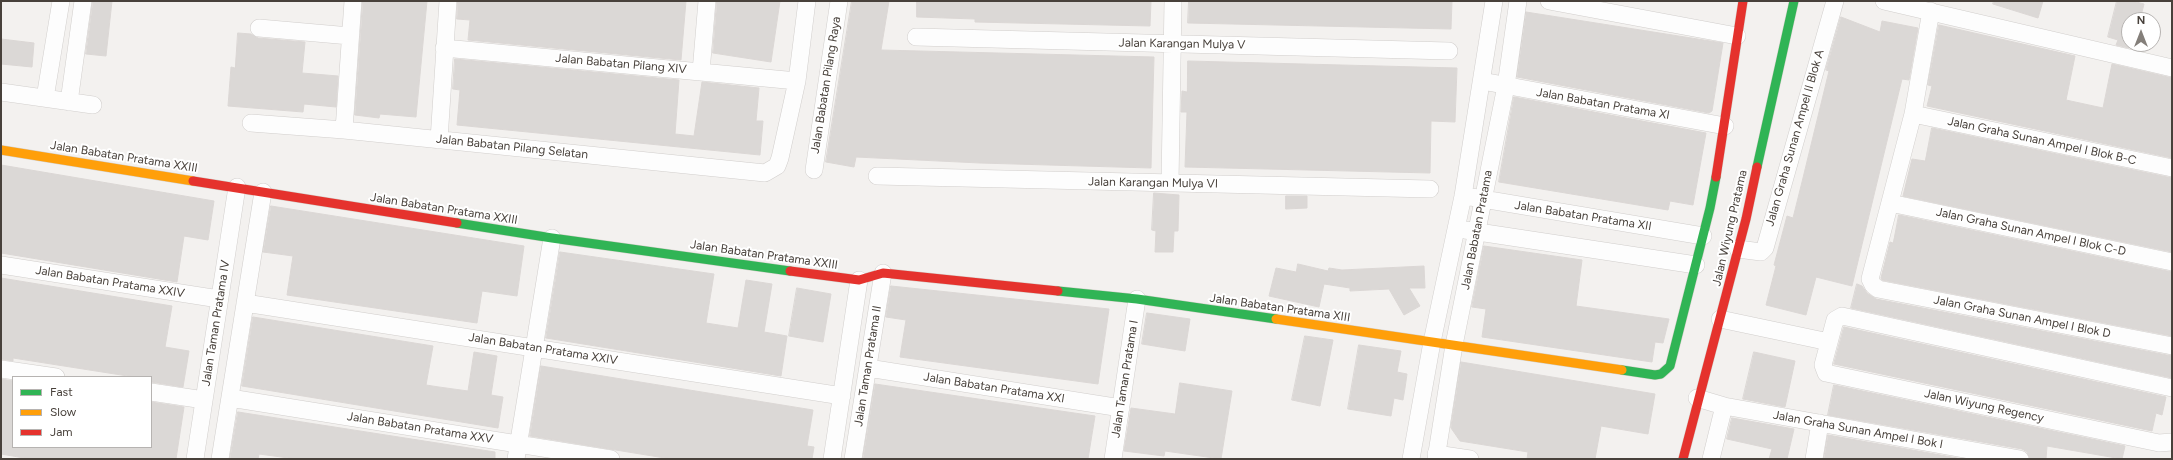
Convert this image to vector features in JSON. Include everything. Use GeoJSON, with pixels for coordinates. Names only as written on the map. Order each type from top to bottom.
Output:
{"type":"FeatureCollection","features":[{"type":"Feature","properties":{"kind":"street"},"geometry":{"type":"LineString","coordinates":[[45,98],[60,1]]}},
{"type":"Feature","properties":{"kind":"street"},"geometry":{"type":"LineString","coordinates":[[69,102],[83,1]]}},
{"type":"Feature","properties":{"kind":"street"},"geometry":{"type":"LineString","coordinates":[[344,130],[353,1]]}},
{"type":"Feature","properties":{"kind":"street"},"geometry":{"type":"LineString","coordinates":[[439,140],[448,1]]}},
{"type":"Feature","properties":{"kind":"street"},"geometry":{"type":"LineString","coordinates":[[701,72],[707,1]]}},
{"type":"Feature","properties":{"kind":"street"},"geometry":{"type":"LineString","coordinates":[[797,80],[807,1]]}},
{"type":"Feature","properties":{"kind":"street","name":"Jalan Babatan Pilang Raya"},"geometry":{"type":"LineString","coordinates":[[814,170],[839,1]]}},
{"type":"Feature","properties":{"kind":"street"},"geometry":{"type":"LineString","coordinates":[[1170,183],[1173,1]]}},
{"type":"Feature","properties":{"kind":"street","name":"Jalan Babatan Pratama"},"geometry":{"type":"LineString","coordinates":[[1411,459],[1432,342],[1463,196],[1494,1]]}},
{"type":"Feature","properties":{"kind":"street","name":"Jalan Babatan Pratama"},"geometry":{"type":"LineString","coordinates":[[1436,456],[1454,345],[1482,199],[1506,86],[1518,1]]}},
{"type":"Feature","properties":{"kind":"street"},"geometry":{"type":"LineString","coordinates":[[1549,1],[1737,36]]}},
{"type":"Feature","properties":{"kind":"street","name":"Jalan Wiyung Pratama"},"geometry":{"type":"LineString","coordinates":[[1670,366],[1704,236],[1725,126],[1743,1]]}},
{"type":"Feature","properties":{"kind":"street","name":"Jalan Wiyung Pratama"},"geometry":{"type":"LineString","coordinates":[[1683,459],[1697,398],[1720,319],[1738,249],[1794,1]]}},
{"type":"Feature","properties":{"kind":"street","name":"Jalan Graha Sunan Ampel II Blok A"},"geometry":{"type":"LineString","coordinates":[[1738,249],[1761,252],[1765,248],[1834,1]]}},
{"type":"Feature","properties":{"kind":"street"},"geometry":{"type":"LineString","coordinates":[[1884,1],[2171,62]]}},
{"type":"Feature","properties":{"kind":"street"},"geometry":{"type":"LineString","coordinates":[[1890,203],[1913,114],[1931,10]]}},
{"type":"Feature","properties":{"kind":"street"},"geometry":{"type":"LineString","coordinates":[[259,28],[350,36]]}},
{"type":"Feature","properties":{"kind":"street","name":"Jalan Karangan Mulya V"},"geometry":{"type":"LineString","coordinates":[[916,37],[1449,51]]}},
{"type":"Feature","properties":{"kind":"street","name":"Jalan Babatan Pilang XIV"},"geometry":{"type":"LineString","coordinates":[[444,48],[797,80]]}},
{"type":"Feature","properties":{"kind":"street","name":"Jalan Babatan Pilang Selatan"},"geometry":{"type":"LineString","coordinates":[[252,123],[344,130],[758,174],[772,170],[777,166],[797,80]]}},
{"type":"Feature","properties":{"kind":"street","name":"Jalan Babatan Pratama XI"},"geometry":{"type":"LineString","coordinates":[[1482,81],[1725,126]]}},
{"type":"Feature","properties":{"kind":"street"},"geometry":{"type":"LineString","coordinates":[[1,92],[93,105]]}},
{"type":"Feature","properties":{"kind":"street","name":"Jalan Graha Sunan Ampel I Blok B-C"},"geometry":{"type":"LineString","coordinates":[[1913,114],[2172,168]]}},
{"type":"Feature","properties":{"kind":"street","name":"Jalan Babatan Pratama XXIII"},"geometry":{"type":"LineString","coordinates":[[1,150],[552,238],[859,280],[883,273]]}},
{"type":"Feature","properties":{"kind":"street","name":"Jalan Karangan Mulya VI"},"geometry":{"type":"LineString","coordinates":[[877,176],[1430,189]]}},
{"type":"Feature","properties":{"kind":"street","name":"Jalan Taman Pratama IV"},"geometry":{"type":"LineString","coordinates":[[195,459],[238,187]]}},
{"type":"Feature","properties":{"kind":"street","name":"Jalan Taman Pratama IV"},"geometry":{"type":"LineString","coordinates":[[220,459],[263,192]]}},
{"type":"Feature","properties":{"kind":"street","name":"Jalan Babatan Pratama XII"},"geometry":{"type":"LineString","coordinates":[[1463,196],[1704,236]]}},
{"type":"Feature","properties":{"kind":"street","name":"Jalan Graha Sunan Ampel I Blok C-D"},"geometry":{"type":"LineString","coordinates":[[1890,203],[2172,262]]}},
{"type":"Feature","properties":{"kind":"street","name":"Jalan Graha Sunan Ampel I Blok D"},"geometry":{"type":"LineString","coordinates":[[1890,203],[1870,279],[1873,285],[1878,289],[2172,346]]}},
{"type":"Feature","properties":{"kind":"street"},"geometry":{"type":"LineString","coordinates":[[1456,228],[1696,265]]}},
{"type":"Feature","properties":{"kind":"street"},"geometry":{"type":"LineString","coordinates":[[517,452],[552,238]]}},
{"type":"Feature","properties":{"kind":"street","name":"Jalan Babatan Pratama XXIV"},"geometry":{"type":"LineString","coordinates":[[1,265],[220,299]]}},
{"type":"Feature","properties":{"kind":"street","name":"Jalan Babatan Pratama XIII"},"geometry":{"type":"LineString","coordinates":[[883,273],[1137,300],[1454,345],[1647,376],[1661,374],[1670,366]]}},
{"type":"Feature","properties":{"kind":"street","name":"Jalan Taman Pratama II"},"geometry":{"type":"LineString","coordinates":[[853,459],[883,273]]}},
{"type":"Feature","properties":{"kind":"street","name":"Jalan Taman Pratama II"},"geometry":{"type":"LineString","coordinates":[[832,459],[859,280]]}},
{"type":"Feature","properties":{"kind":"street","name":"Jalan Taman Pratama I"},"geometry":{"type":"LineString","coordinates":[[1113,459],[1137,300]]}},
{"type":"Feature","properties":{"kind":"street","name":"Jalan Babatan Pratama XXIV"},"geometry":{"type":"LineString","coordinates":[[245,303],[842,396]]}},
{"type":"Feature","properties":{"kind":"street","name":"Jalan Wiyung Regency"},"geometry":{"type":"LineString","coordinates":[[2172,388],[1842,316],[1835,320],[1823,365],[1826,373],[2159,443],[2172,442]]}},
{"type":"Feature","properties":{"kind":"street"},"geometry":{"type":"LineString","coordinates":[[1720,319],[1829,342]]}},
{"type":"Feature","properties":{"kind":"street"},"geometry":{"type":"LineString","coordinates":[[1,368],[50,376]]}},
{"type":"Feature","properties":{"kind":"street","name":"Jalan Babatan Pratama XXI"},"geometry":{"type":"LineString","coordinates":[[868,368],[1121,408]]}},
{"type":"Feature","properties":{"kind":"street"},"geometry":{"type":"LineString","coordinates":[[152,392],[204,400]]}},
{"type":"Feature","properties":{"kind":"street","name":"Jalan Babatan Pratama XXV"},"geometry":{"type":"LineString","coordinates":[[230,398],[517,452],[611,459]]}},
{"type":"Feature","properties":{"kind":"street","name":"Jalan Graha Sunan Ampel I Bok I"},"geometry":{"type":"LineString","coordinates":[[1697,398],[1724,406],[2020,459]]}},
{"type":"Feature","properties":{"kind":"street"},"geometry":{"type":"LineString","coordinates":[[1711,459],[1724,406]]}},
{"type":"Feature","properties":{"kind":"street"},"geometry":{"type":"LineString","coordinates":[[1814,459],[1820,423]]}},
{"type":"Feature","properties":{"kind":"street"},"geometry":{"type":"LineString","coordinates":[[1436,456],[1470,459]]}},
{"type":"Feature","properties":{"kind":"building"},"geometry":{"type":"Polygon","coordinates":[[[93,1],[112,1],[106,56],[86,54],[93,1]]]}},
{"type":"Feature","properties":{"kind":"building"},"geometry":{"type":"Polygon","coordinates":[[[363,1],[427,1],[416,117],[380,114],[379,118],[355,115],[363,1]]]}},
{"type":"Feature","properties":{"kind":"building"},"geometry":{"type":"Polygon","coordinates":[[[458,1],[686,1],[681,60],[468,40],[470,20],[457,19],[458,1]]]}},
{"type":"Feature","properties":{"kind":"building"},"geometry":{"type":"Polygon","coordinates":[[[717,1],[780,1],[771,62],[713,53],[717,1]]]}},
{"type":"Feature","properties":{"kind":"building"},"geometry":{"type":"Polygon","coordinates":[[[852,1],[889,1],[881,50],[1154,57],[1151,168],[980,163],[856,157],[854,167],[826,162],[852,1]]]}},
{"type":"Feature","properties":{"kind":"building"},"geometry":{"type":"Polygon","coordinates":[[[917,1],[1151,1],[1150,26],[975,22],[975,19],[917,17],[917,1]]]}},
{"type":"Feature","properties":{"kind":"building"},"geometry":{"type":"Polygon","coordinates":[[[1189,1],[1452,1],[1451,29],[1188,23],[1189,1]]]}},
{"type":"Feature","properties":{"kind":"building"},"geometry":{"type":"Polygon","coordinates":[[[1994,1],[2043,1],[2038,18],[1993,4],[1994,1]]]}},
{"type":"Feature","properties":{"kind":"building"},"geometry":{"type":"Polygon","coordinates":[[[2117,1],[2132,1],[2144,4],[2142,12],[2121,12],[2121,46],[2116,45],[2118,40],[2108,37],[2117,1]]]}},
{"type":"Feature","properties":{"kind":"building"},"geometry":{"type":"Polygon","coordinates":[[[1526,12],[1723,43],[1712,111],[1709,113],[1517,77],[1526,12]]]}},
{"type":"Feature","properties":{"kind":"building"},"geometry":{"type":"Polygon","coordinates":[[[1841,17],[1880,32],[1882,21],[1918,28],[1909,80],[1902,79],[1852,286],[1816,277],[1806,315],[1766,305],[1776,266],[1774,265],[1787,216],[1793,218],[1829,71],[1826,70],[1841,17]]]}},
{"type":"Feature","properties":{"kind":"building"},"geometry":{"type":"Polygon","coordinates":[[[1939,25],[2075,56],[2066,100],[2103,108],[2112,64],[2172,78],[2172,158],[1927,106],[1932,86],[1928,85],[1939,25]]]}},
{"type":"Feature","properties":{"kind":"building"},"geometry":{"type":"Polygon","coordinates":[[[238,33],[251,34],[258,38],[305,42],[302,73],[338,76],[336,107],[304,104],[303,112],[228,106],[231,67],[235,68],[238,33]]]}},
{"type":"Feature","properties":{"kind":"building"},"geometry":{"type":"Polygon","coordinates":[[[1,39],[34,43],[32,67],[1,64],[1,39]]]}},
{"type":"Feature","properties":{"kind":"building"},"geometry":{"type":"Polygon","coordinates":[[[455,59],[679,80],[675,134],[694,136],[702,82],[759,88],[756,121],[763,121],[760,155],[457,125],[460,90],[453,89],[455,59]]]}},
{"type":"Feature","properties":{"kind":"building"},"geometry":{"type":"Polygon","coordinates":[[[1188,61],[1457,68],[1455,122],[1431,121],[1430,173],[1185,167],[1187,112],[1181,112],[1182,91],[1187,92],[1188,61]]]}},
{"type":"Feature","properties":{"kind":"building"},"geometry":{"type":"Polygon","coordinates":[[[1514,97],[1706,133],[1693,205],[1670,201],[1668,210],[1499,182],[1514,97]]]}},
{"type":"Feature","properties":{"kind":"building"},"geometry":{"type":"Polygon","coordinates":[[[1932,128],[2172,178],[2172,252],[1903,196],[1912,159],[1925,161],[1932,128]]]}},
{"type":"Feature","properties":{"kind":"building"},"geometry":{"type":"Polygon","coordinates":[[[1,165],[214,201],[208,240],[184,236],[177,282],[1,253],[1,165]]]}},
{"type":"Feature","properties":{"kind":"building"},"geometry":{"type":"Polygon","coordinates":[[[1154,193],[1179,195],[1178,231],[1174,231],[1173,252],[1155,252],[1156,231],[1152,230],[1154,193]]]}},
{"type":"Feature","properties":{"kind":"building"},"geometry":{"type":"Polygon","coordinates":[[[1286,196],[1307,196],[1307,208],[1286,209],[1286,196]]]}},
{"type":"Feature","properties":{"kind":"building"},"geometry":{"type":"Polygon","coordinates":[[[271,206],[524,246],[517,296],[482,291],[477,323],[287,295],[293,256],[263,252],[271,206]]]}},
{"type":"Feature","properties":{"kind":"building"},"geometry":{"type":"Polygon","coordinates":[[[1899,215],[2172,272],[2172,336],[1882,280],[1881,278],[1890,242],[1893,243],[1899,215]]]}},
{"type":"Feature","properties":{"kind":"building"},"geometry":{"type":"Polygon","coordinates":[[[1484,246],[1582,260],[1576,306],[1669,319],[1663,343],[1655,342],[1652,362],[1482,337],[1486,309],[1472,307],[1484,246]]]}},
{"type":"Feature","properties":{"kind":"building"},"geometry":{"type":"Polygon","coordinates":[[[560,252],[714,274],[706,323],[738,328],[746,280],[772,284],[764,332],[787,336],[781,376],[546,338],[560,252]]]}},
{"type":"Feature","properties":{"kind":"building"},"geometry":{"type":"Polygon","coordinates":[[[1298,264],[1328,271],[1329,268],[1342,270],[1424,266],[1425,288],[1409,288],[1420,306],[1404,315],[1389,289],[1350,291],[1350,288],[1324,284],[1319,307],[1269,296],[1276,268],[1296,272],[1298,264]]]}},
{"type":"Feature","properties":{"kind":"building"},"geometry":{"type":"Polygon","coordinates":[[[1,278],[172,306],[165,347],[189,351],[183,387],[152,382],[152,376],[128,376],[13,358],[13,361],[1,359],[1,278]]]}},
{"type":"Feature","properties":{"kind":"building"},"geometry":{"type":"Polygon","coordinates":[[[1857,284],[1862,286],[1867,293],[1876,299],[2172,356],[2172,378],[1851,308],[1857,284]]]}},
{"type":"Feature","properties":{"kind":"building"},"geometry":{"type":"Polygon","coordinates":[[[891,286],[1109,309],[1098,384],[900,357],[906,320],[886,317],[891,286]]]}},
{"type":"Feature","properties":{"kind":"building"},"geometry":{"type":"Polygon","coordinates":[[[797,288],[831,294],[823,342],[789,336],[797,288]]]}},
{"type":"Feature","properties":{"kind":"building"},"geometry":{"type":"Polygon","coordinates":[[[1147,313],[1190,319],[1185,351],[1142,344],[1147,313]]]}},
{"type":"Feature","properties":{"kind":"building"},"geometry":{"type":"Polygon","coordinates":[[[253,317],[433,346],[426,385],[468,391],[474,352],[497,356],[491,395],[503,397],[498,428],[242,386],[253,317]]]}},
{"type":"Feature","properties":{"kind":"building"},"geometry":{"type":"Polygon","coordinates":[[[1844,327],[2166,397],[2162,415],[2156,413],[2152,431],[1834,364],[1844,327]]]}},
{"type":"Feature","properties":{"kind":"building"},"geometry":{"type":"Polygon","coordinates":[[[1305,336],[1333,340],[1320,406],[1292,400],[1305,336]]]}},
{"type":"Feature","properties":{"kind":"building"},"geometry":{"type":"Polygon","coordinates":[[[1359,345],[1401,351],[1397,372],[1407,374],[1405,388],[1403,400],[1394,398],[1391,416],[1348,409],[1359,345]]]}},
{"type":"Feature","properties":{"kind":"building"},"geometry":{"type":"Polygon","coordinates":[[[1754,352],[1795,361],[1785,407],[1743,399],[1754,352]]]}},
{"type":"Feature","properties":{"kind":"building"},"geometry":{"type":"Polygon","coordinates":[[[1461,362],[1655,394],[1648,434],[1601,426],[1595,459],[1527,459],[1528,452],[1460,441],[1451,428],[1461,362]]]}},
{"type":"Feature","properties":{"kind":"building"},"geometry":{"type":"Polygon","coordinates":[[[541,366],[813,410],[807,446],[814,447],[812,459],[671,459],[530,436],[541,366]]]}},
{"type":"Feature","properties":{"kind":"building"},"geometry":{"type":"Polygon","coordinates":[[[1,379],[12,381],[12,448],[152,448],[152,402],[184,407],[176,459],[30,459],[1,454],[1,379]]]}},
{"type":"Feature","properties":{"kind":"building"},"geometry":{"type":"Polygon","coordinates":[[[1180,383],[1232,391],[1221,459],[1165,451],[1164,456],[1124,451],[1131,408],[1175,414],[1180,383]]]}},
{"type":"Feature","properties":{"kind":"building"},"geometry":{"type":"Polygon","coordinates":[[[875,384],[1095,416],[1088,459],[863,459],[875,384]]]}},
{"type":"Feature","properties":{"kind":"building"},"geometry":{"type":"Polygon","coordinates":[[[1834,385],[2125,446],[2122,459],[2047,446],[2046,459],[2030,459],[2027,452],[2022,449],[1828,415],[1834,385]]]}},
{"type":"Feature","properties":{"kind":"building"},"geometry":{"type":"Polygon","coordinates":[[[238,412],[495,452],[495,459],[296,459],[259,454],[258,459],[230,459],[238,412]]]}},
{"type":"Feature","properties":{"kind":"building"},"geometry":{"type":"Polygon","coordinates":[[[1732,418],[1794,429],[1787,459],[1769,459],[1772,449],[1727,439],[1732,418]]]}},
{"type":"Feature","properties":{"kind":"building"},"geometry":{"type":"Polygon","coordinates":[[[1828,435],[1963,459],[1824,459],[1828,435]]]}},
{"type":"Feature","properties":{"kind":"traffic: fast"},"geometry":{"type":"LineString","coordinates":[[1757,167],[1794,1]]}},
{"type":"Feature","properties":{"kind":"traffic: fast"},"geometry":{"type":"LineString","coordinates":[[1622,370],[1655,375],[1661,374],[1670,366],[1710,208],[1716,177]]}},
{"type":"Feature","properties":{"kind":"traffic: fast"},"geometry":{"type":"LineString","coordinates":[[457,223],[552,238],[790,271]]}},
{"type":"Feature","properties":{"kind":"traffic: fast"},"geometry":{"type":"LineString","coordinates":[[1058,291],[1137,299],[1276,319]]}},
{"type":"Feature","properties":{"kind":"traffic: slow"},"geometry":{"type":"LineString","coordinates":[[1,150],[193,181]]}},
{"type":"Feature","properties":{"kind":"traffic: slow"},"geometry":{"type":"LineString","coordinates":[[1276,319],[1622,370]]}},
{"type":"Feature","properties":{"kind":"traffic: jam"},"geometry":{"type":"LineString","coordinates":[[1716,177],[1743,1]]}},
{"type":"Feature","properties":{"kind":"traffic: jam"},"geometry":{"type":"LineString","coordinates":[[1683,459],[1746,219],[1757,167]]}},
{"type":"Feature","properties":{"kind":"traffic: jam"},"geometry":{"type":"LineString","coordinates":[[193,181],[457,223]]}},
{"type":"Feature","properties":{"kind":"traffic: jam"},"geometry":{"type":"LineString","coordinates":[[790,271],[859,280],[883,273],[1058,291]]}}]}
